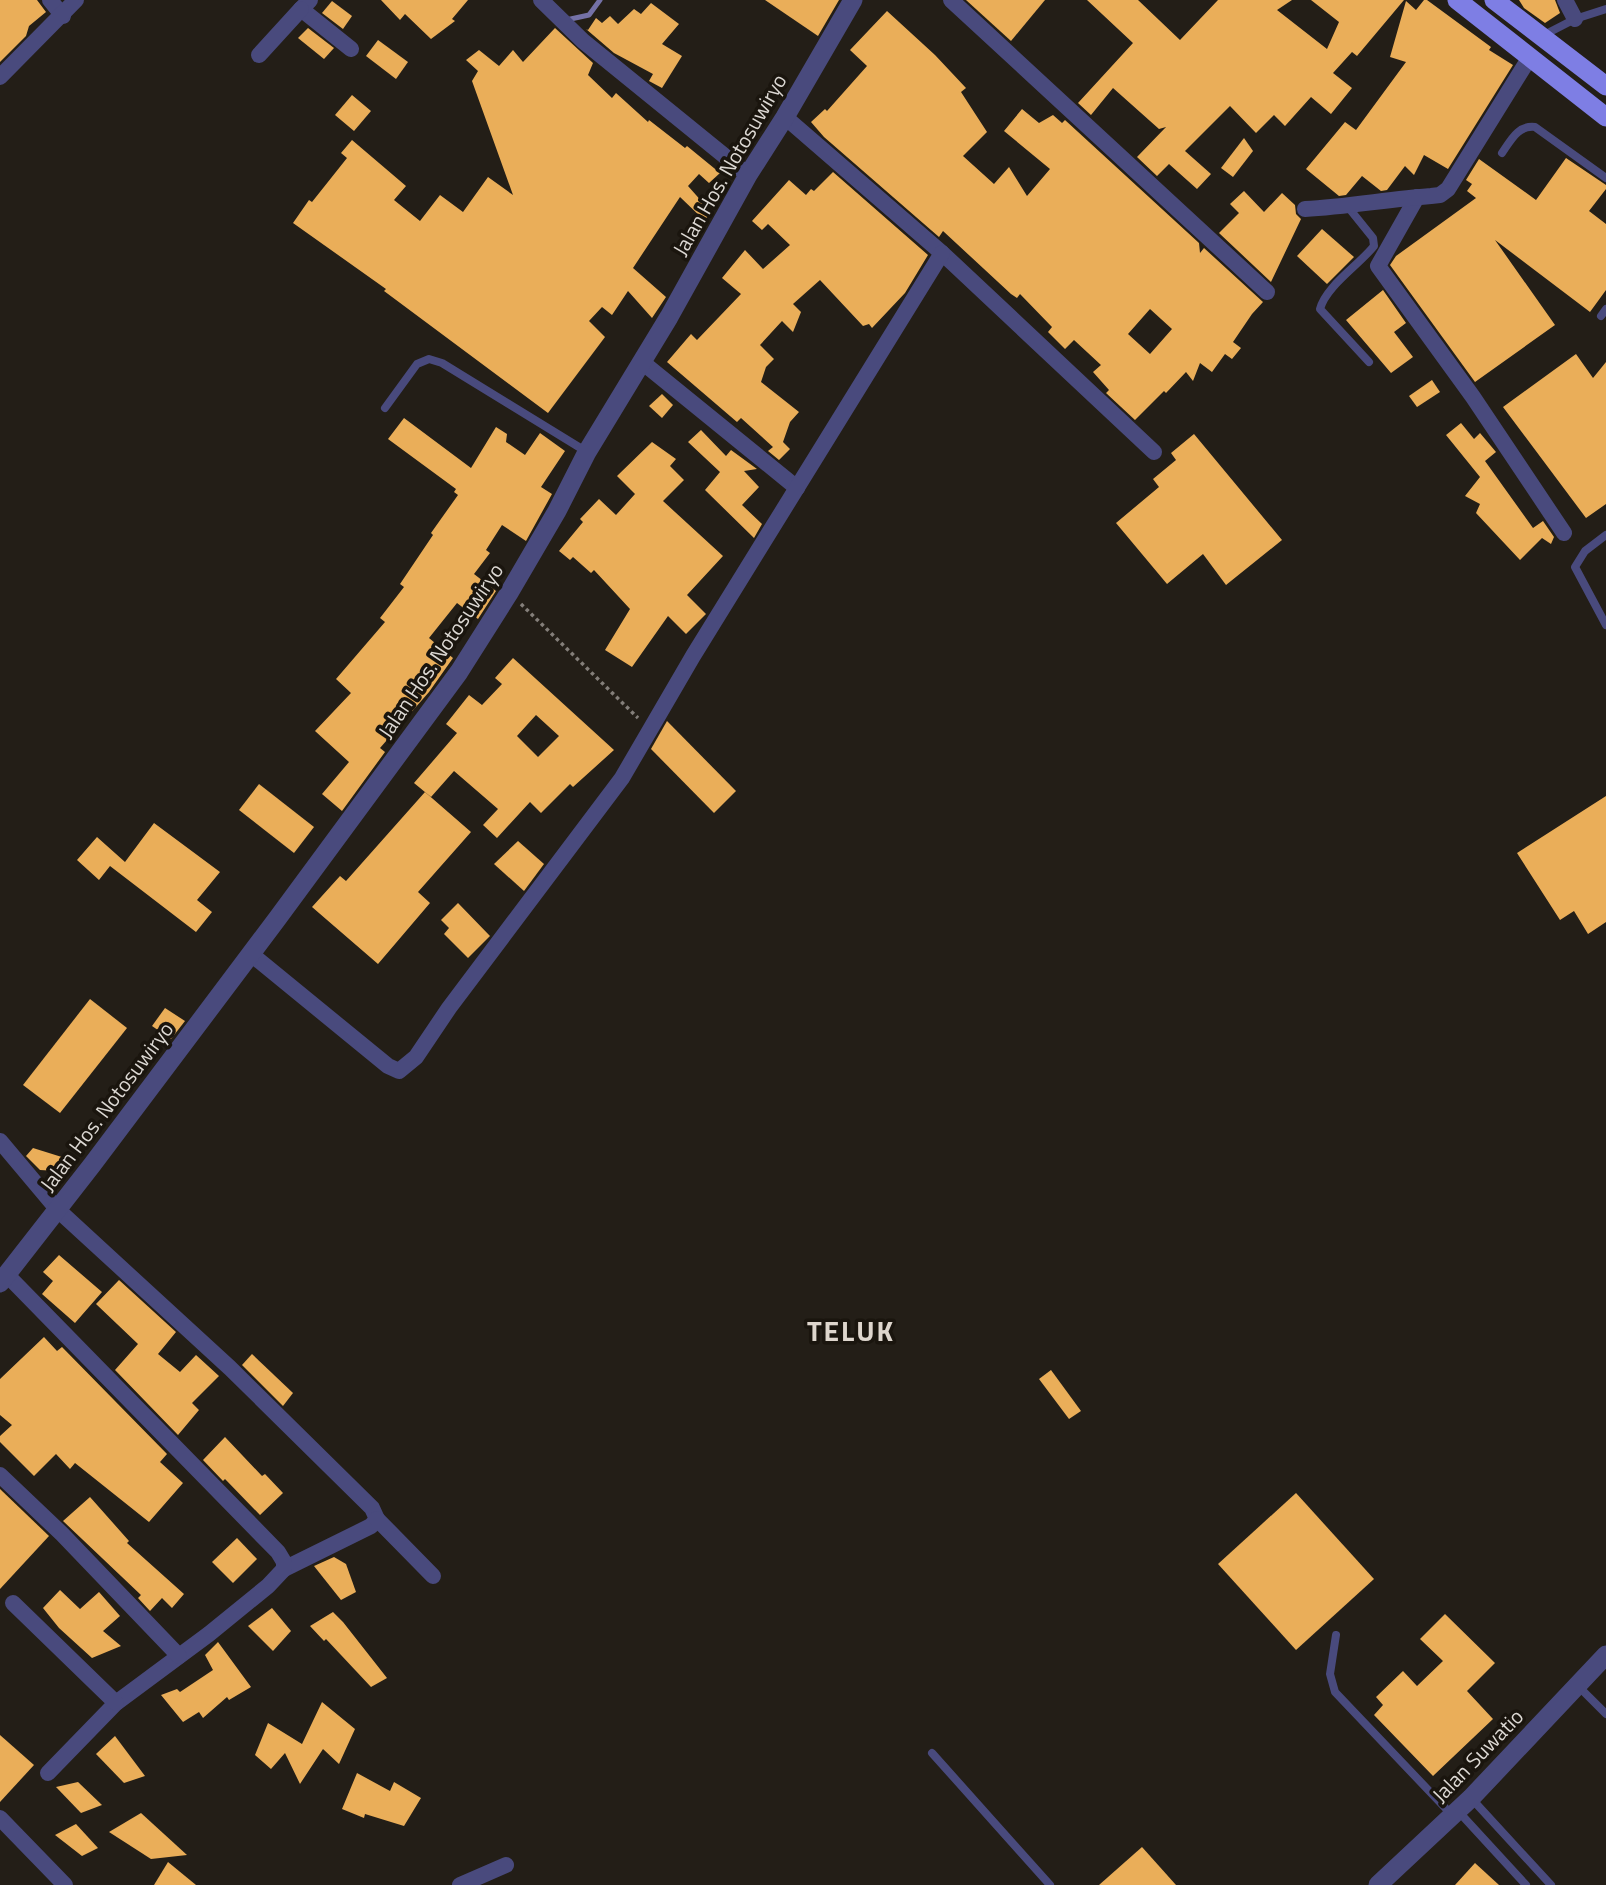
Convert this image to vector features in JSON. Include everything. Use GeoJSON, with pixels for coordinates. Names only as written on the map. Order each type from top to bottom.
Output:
{"type":"FeatureCollection","features":[{"type":"Feature","properties":{"kind":"highway"},"geometry":{"type":"LineString","coordinates":[[1457,0],[1606,117]]}},
{"type":"Feature","properties":{"kind":"highway"},"geometry":{"type":"LineString","coordinates":[[1480,18],[1495,1],[1606,86]]}},
{"type":"Feature","properties":{"kind":"street"},"geometry":{"type":"LineString","coordinates":[[50,0],[62,16]]}},
{"type":"Feature","properties":{"kind":"street"},"geometry":{"type":"LineString","coordinates":[[0,77],[76,0]]}},
{"type":"Feature","properties":{"kind":"street"},"geometry":{"type":"LineString","coordinates":[[541,0],[583,41],[748,175]]}},
{"type":"Feature","properties":{"kind":"street","name":"Jalan Hos. Notosuwiryo"},"geometry":{"type":"LineString","coordinates":[[3,1279],[251,954],[459,672],[509,593],[587,452],[853,0]]}},
{"type":"Feature","properties":{"kind":"street"},"geometry":{"type":"LineString","coordinates":[[951,0],[1267,292]]}},
{"type":"Feature","properties":{"kind":"street"},"geometry":{"type":"LineString","coordinates":[[1564,0],[1575,19]]}},
{"type":"Feature","properties":{"kind":"street"},"geometry":{"type":"LineString","coordinates":[[259,55],[306,5],[351,49]]}},
{"type":"Feature","properties":{"kind":"street"},"geometry":{"type":"LineString","coordinates":[[1305,209],[1348,207],[1376,201],[1440,195],[1448,189],[1530,57]]}},
{"type":"Feature","properties":{"kind":"street"},"geometry":{"type":"LineString","coordinates":[[785,117],[942,253],[1154,452]]}},
{"type":"Feature","properties":{"kind":"street"},"geometry":{"type":"LineString","coordinates":[[1417,197],[1378,265],[1473,397],[1564,533]]}},
{"type":"Feature","properties":{"kind":"street"},"geometry":{"type":"LineString","coordinates":[[251,954],[388,1066],[399,1071],[416,1057],[449,1008],[622,778],[942,253]]}},
{"type":"Feature","properties":{"kind":"street"},"geometry":{"type":"LineString","coordinates":[[642,362],[797,488]]}},
{"type":"Feature","properties":{"kind":"street"},"geometry":{"type":"LineString","coordinates":[[0,1141],[58,1210],[230,1368],[372,1508],[377,1519],[433,1576]]}},
{"type":"Feature","properties":{"kind":"street"},"geometry":{"type":"LineString","coordinates":[[3,1279],[278,1552],[284,1562],[284,1569]]}},
{"type":"Feature","properties":{"kind":"street"},"geometry":{"type":"LineString","coordinates":[[0,1475],[62,1534],[179,1656]]}},
{"type":"Feature","properties":{"kind":"street"},"geometry":{"type":"LineString","coordinates":[[48,1773],[116,1703],[268,1586],[284,1569],[371,1526],[377,1519]]}},
{"type":"Feature","properties":{"kind":"street"},"geometry":{"type":"LineString","coordinates":[[13,1604],[116,1703]]}},
{"type":"Feature","properties":{"kind":"street","name":"Jalan Suwatio"},"geometry":{"type":"LineString","coordinates":[[1378,1885],[1460,1808],[1606,1656]]}},
{"type":"Feature","properties":{"kind":"street"},"geometry":{"type":"LineString","coordinates":[[0,1818],[65,1885]]}},
{"type":"Feature","properties":{"kind":"street"},"geometry":{"type":"LineString","coordinates":[[460,1885],[506,1865]]}},
{"type":"Feature","properties":{"kind":"lane"},"geometry":{"type":"LineString","coordinates":[[1542,36],[1575,19],[1606,9]]}},
{"type":"Feature","properties":{"kind":"lane"},"geometry":{"type":"LineString","coordinates":[[1502,153],[1521,129],[1527,126],[1535,127],[1606,178]]}},
{"type":"Feature","properties":{"kind":"lane"},"geometry":{"type":"LineString","coordinates":[[1348,207],[1373,238],[1374,246],[1331,290],[1320,309],[1368,362]]}},
{"type":"Feature","properties":{"kind":"lane"},"geometry":{"type":"LineString","coordinates":[[385,408],[417,364],[429,359],[442,363],[587,452]]}},
{"type":"Feature","properties":{"kind":"lane"},"geometry":{"type":"LineString","coordinates":[[1606,536],[1585,551],[1575,566],[1606,625]]}},
{"type":"Feature","properties":{"kind":"lane"},"geometry":{"type":"LineString","coordinates":[[1336,1635],[1330,1674],[1335,1692],[1460,1808],[1551,1885]]}},
{"type":"Feature","properties":{"kind":"lane"},"geometry":{"type":"LineString","coordinates":[[1577,1685],[1606,1714]]}},
{"type":"Feature","properties":{"kind":"lane"},"geometry":{"type":"LineString","coordinates":[[932,1753],[1050,1885]]}},
{"type":"Feature","properties":{"kind":"lane"},"geometry":{"type":"LineString","coordinates":[[1460,1808],[1526,1885]]}},
{"type":"Feature","properties":{"kind":"path"},"geometry":{"type":"LineString","coordinates":[[509,593],[650,729]]}},
{"type":"Feature","properties":{"kind":"building"},"geometry":{"type":"Polygon","coordinates":[[[0,0],[37,0],[46,12],[29,26],[26,36],[0,62],[0,0]]]}},
{"type":"Feature","properties":{"kind":"building"},"geometry":{"type":"Polygon","coordinates":[[[381,0],[468,0],[452,19],[455,21],[431,39],[405,14],[400,20],[381,0]]]}},
{"type":"Feature","properties":{"kind":"building"},"geometry":{"type":"Polygon","coordinates":[[[765,0],[839,0],[818,36],[765,0]]]}},
{"type":"Feature","properties":{"kind":"building"},"geometry":{"type":"Polygon","coordinates":[[[966,0],[1045,0],[1011,41],[966,0]]]}},
{"type":"Feature","properties":{"kind":"building"},"geometry":{"type":"Polygon","coordinates":[[[1087,0],[1138,0],[1180,40],[1218,0],[1292,0],[1277,10],[1327,49],[1339,22],[1311,0],[1404,0],[1357,56],[1352,52],[1333,73],[1352,88],[1331,114],[1311,97],[1285,126],[1274,115],[1256,133],[1230,106],[1185,151],[1211,174],[1197,189],[1169,164],[1157,176],[1137,157],[1166,127],[1159,129],[1113,88],[1091,115],[1078,103],[1133,43],[1087,0]]]}},
{"type":"Feature","properties":{"kind":"building"},"geometry":{"type":"Polygon","coordinates":[[[1424,0],[1513,65],[1448,169],[1424,155],[1414,175],[1405,166],[1387,190],[1381,191],[1362,176],[1346,195],[1339,196],[1306,169],[1345,122],[1356,130],[1406,62],[1390,57],[1406,1],[1416,10],[1424,0]]]}},
{"type":"Feature","properties":{"kind":"building"},"geometry":{"type":"Polygon","coordinates":[[[1519,0],[1555,0],[1560,13],[1545,23],[1524,8],[1519,0]]]}},
{"type":"Feature","properties":{"kind":"building"},"geometry":{"type":"Polygon","coordinates":[[[332,1],[352,16],[343,29],[322,13],[332,1]]]}},
{"type":"Feature","properties":{"kind":"building"},"geometry":{"type":"Polygon","coordinates":[[[651,3],[679,24],[662,44],[682,56],[662,88],[649,81],[653,74],[614,53],[586,29],[588,30],[596,18],[602,23],[610,16],[618,24],[634,9],[641,14],[651,3]]]}},
{"type":"Feature","properties":{"kind":"building"},"geometry":{"type":"Polygon","coordinates":[[[887,11],[966,88],[961,92],[987,132],[963,156],[994,184],[1009,167],[1027,196],[1050,169],[1004,131],[1022,109],[1039,123],[1053,115],[1062,123],[1065,120],[1199,243],[1200,253],[1204,248],[1263,302],[1233,342],[1241,348],[1232,359],[1225,354],[1212,372],[1200,363],[1193,381],[1186,372],[1135,420],[1106,393],[1109,390],[1093,372],[1101,365],[1074,340],[1065,349],[1048,332],[1052,327],[1020,294],[1017,298],[1011,294],[943,231],[939,237],[824,137],[811,122],[825,109],[827,111],[867,66],[850,50],[887,11]],[[1150,309],[1128,334],[1150,354],[1172,329],[1150,309]]]}},
{"type":"Feature","properties":{"kind":"building"},"geometry":{"type":"Polygon","coordinates":[[[308,28],[334,48],[324,59],[298,38],[308,28]]]}},
{"type":"Feature","properties":{"kind":"building"},"geometry":{"type":"Polygon","coordinates":[[[555,28],[593,63],[588,75],[612,98],[616,93],[648,122],[649,120],[685,148],[687,146],[720,173],[709,183],[699,174],[688,186],[712,213],[704,220],[680,197],[633,268],[666,297],[652,318],[628,291],[612,315],[602,307],[589,321],[605,337],[548,413],[384,291],[386,289],[293,223],[309,200],[312,202],[347,158],[341,153],[352,140],[406,186],[394,200],[420,221],[440,195],[463,212],[488,177],[513,195],[472,81],[478,71],[466,60],[479,50],[499,66],[513,50],[523,62],[555,28]]]}},
{"type":"Feature","properties":{"kind":"building"},"geometry":{"type":"Polygon","coordinates":[[[378,40],[408,62],[396,79],[366,56],[378,40]]]}},
{"type":"Feature","properties":{"kind":"building"},"geometry":{"type":"Polygon","coordinates":[[[352,95],[371,111],[354,131],[335,115],[352,95]]]}},
{"type":"Feature","properties":{"kind":"building"},"geometry":{"type":"Polygon","coordinates":[[[1244,138],[1253,151],[1233,177],[1221,168],[1244,138]]]}},
{"type":"Feature","properties":{"kind":"building"},"geometry":{"type":"Polygon","coordinates":[[[1566,158],[1606,185],[1606,189],[1589,211],[1606,224],[1606,290],[1590,312],[1495,240],[1555,325],[1475,382],[1390,265],[1396,256],[1476,198],[1467,191],[1472,184],[1466,180],[1479,159],[1536,200],[1566,158]]]}},
{"type":"Feature","properties":{"kind":"building"},"geometry":{"type":"Polygon","coordinates":[[[833,172],[928,255],[905,293],[872,328],[869,324],[863,326],[820,280],[793,304],[801,312],[793,332],[782,321],[760,345],[774,359],[766,367],[761,382],[799,412],[790,422],[783,442],[790,449],[779,460],[768,451],[773,447],[741,418],[737,422],[667,362],[691,334],[697,340],[741,294],[722,278],[745,250],[763,269],[790,245],[768,224],[762,230],[752,221],[789,180],[806,195],[811,189],[814,191],[833,172]]]}},
{"type":"Feature","properties":{"kind":"building"},"geometry":{"type":"Polygon","coordinates":[[[1244,191],[1264,212],[1282,193],[1295,205],[1296,214],[1301,219],[1271,282],[1219,233],[1239,213],[1230,204],[1244,191]]]}},
{"type":"Feature","properties":{"kind":"building"},"geometry":{"type":"Polygon","coordinates":[[[1322,229],[1354,257],[1327,284],[1297,256],[1322,229]]]}},
{"type":"Feature","properties":{"kind":"building"},"geometry":{"type":"Polygon","coordinates":[[[1383,290],[1406,323],[1394,332],[1413,357],[1391,373],[1346,320],[1383,290]]]}},
{"type":"Feature","properties":{"kind":"building"},"geometry":{"type":"Polygon","coordinates":[[[1576,354],[1593,378],[1606,362],[1606,504],[1586,518],[1503,407],[1576,354]]]}},
{"type":"Feature","properties":{"kind":"building"},"geometry":{"type":"Polygon","coordinates":[[[1432,380],[1440,392],[1417,407],[1409,396],[1432,380]]]}},
{"type":"Feature","properties":{"kind":"building"},"geometry":{"type":"Polygon","coordinates":[[[662,394],[673,405],[662,418],[649,406],[662,394]]]}},
{"type":"Feature","properties":{"kind":"building"},"geometry":{"type":"Polygon","coordinates":[[[404,418],[471,468],[496,427],[507,434],[506,442],[525,455],[540,433],[565,451],[541,487],[552,494],[526,541],[502,525],[486,550],[490,553],[474,574],[496,591],[478,619],[457,603],[429,638],[453,658],[429,692],[380,748],[385,752],[342,811],[322,794],[349,762],[315,731],[351,693],[336,679],[385,622],[380,618],[404,587],[400,584],[458,495],[454,492],[456,489],[388,439],[404,418]]]}},
{"type":"Feature","properties":{"kind":"building"},"geometry":{"type":"Polygon","coordinates":[[[1461,423],[1474,439],[1480,433],[1496,452],[1485,461],[1533,528],[1543,521],[1554,537],[1551,544],[1542,538],[1520,560],[1476,513],[1480,504],[1465,496],[1480,477],[1446,435],[1461,423]]]}},
{"type":"Feature","properties":{"kind":"building"},"geometry":{"type":"Polygon","coordinates":[[[701,430],[726,456],[731,450],[757,469],[744,471],[759,487],[742,505],[762,524],[754,538],[705,490],[720,472],[688,442],[701,430]]]}},
{"type":"Feature","properties":{"kind":"building"},"geometry":{"type":"Polygon","coordinates":[[[1194,434],[1282,540],[1226,585],[1203,554],[1167,584],[1116,523],[1159,487],[1153,479],[1176,460],[1171,453],[1194,434]]]}},
{"type":"Feature","properties":{"kind":"building"},"geometry":{"type":"Polygon","coordinates":[[[652,442],[676,459],[670,466],[684,480],[663,501],[723,556],[687,595],[706,614],[686,634],[668,616],[632,667],[605,650],[630,609],[594,570],[591,573],[573,557],[570,560],[559,551],[583,522],[580,519],[599,499],[616,515],[635,494],[617,476],[652,442]]]}},
{"type":"Feature","properties":{"kind":"building"},"geometry":{"type":"Polygon","coordinates":[[[513,658],[614,750],[573,787],[570,784],[541,813],[530,802],[497,838],[483,825],[498,809],[454,771],[431,797],[414,783],[457,733],[446,724],[469,695],[482,705],[502,684],[495,678],[513,658]],[[536,715],[517,736],[538,757],[559,736],[536,715]]]}},
{"type":"Feature","properties":{"kind":"building"},"geometry":{"type":"Polygon","coordinates":[[[667,721],[736,791],[714,813],[651,749],[667,721]]]}},
{"type":"Feature","properties":{"kind":"building"},"geometry":{"type":"Polygon","coordinates":[[[259,784],[314,827],[294,853],[239,810],[259,784]]]}},
{"type":"Feature","properties":{"kind":"building"},"geometry":{"type":"Polygon","coordinates":[[[425,792],[471,832],[418,892],[430,903],[378,964],[312,907],[340,876],[346,881],[425,792]]]}},
{"type":"Feature","properties":{"kind":"building"},"geometry":{"type":"Polygon","coordinates":[[[1606,796],[1606,922],[1588,934],[1574,911],[1560,920],[1517,853],[1606,796]]]}},
{"type":"Feature","properties":{"kind":"building"},"geometry":{"type":"Polygon","coordinates":[[[154,823],[220,872],[197,900],[212,912],[196,932],[110,866],[99,880],[77,860],[97,837],[125,862],[154,823]]]}},
{"type":"Feature","properties":{"kind":"building"},"geometry":{"type":"Polygon","coordinates":[[[518,841],[544,864],[524,891],[494,864],[518,841]]]}},
{"type":"Feature","properties":{"kind":"building"},"geometry":{"type":"Polygon","coordinates":[[[458,903],[490,936],[468,958],[444,934],[449,928],[441,920],[458,903]]]}},
{"type":"Feature","properties":{"kind":"building"},"geometry":{"type":"Polygon","coordinates":[[[90,999],[127,1028],[60,1113],[23,1085],[90,999]]]}},
{"type":"Feature","properties":{"kind":"building"},"geometry":{"type":"Polygon","coordinates":[[[165,1008],[185,1021],[171,1039],[152,1026],[165,1008]]]}},
{"type":"Feature","properties":{"kind":"building"},"geometry":{"type":"Polygon","coordinates":[[[33,1148],[65,1158],[57,1171],[40,1170],[26,1156],[33,1148]]]}},
{"type":"Feature","properties":{"kind":"building"},"geometry":{"type":"Polygon","coordinates":[[[59,1255],[102,1292],[75,1323],[42,1294],[53,1281],[43,1272],[59,1255]]]}},
{"type":"Feature","properties":{"kind":"building"},"geometry":{"type":"Polygon","coordinates":[[[119,1280],[176,1332],[158,1354],[180,1372],[196,1355],[219,1376],[192,1403],[199,1410],[178,1435],[115,1370],[138,1344],[96,1304],[119,1280]]]}},
{"type":"Feature","properties":{"kind":"building"},"geometry":{"type":"Polygon","coordinates":[[[44,1337],[57,1351],[62,1347],[167,1454],[160,1462],[183,1483],[149,1522],[75,1463],[70,1469],[56,1454],[34,1476],[0,1442],[0,1436],[12,1425],[0,1415],[0,1379],[44,1337]]]}},
{"type":"Feature","properties":{"kind":"building"},"geometry":{"type":"Polygon","coordinates":[[[252,1354],[293,1393],[283,1406],[242,1365],[252,1354]]]}},
{"type":"Feature","properties":{"kind":"building"},"geometry":{"type":"Polygon","coordinates":[[[1051,1370],[1081,1411],[1069,1419],[1039,1379],[1051,1370]]]}},
{"type":"Feature","properties":{"kind":"building"},"geometry":{"type":"Polygon","coordinates":[[[225,1437],[262,1476],[265,1474],[283,1493],[260,1515],[203,1460],[225,1437]]]}},
{"type":"Feature","properties":{"kind":"building"},"geometry":{"type":"Polygon","coordinates":[[[0,1489],[49,1536],[0,1589],[0,1489]]]}},
{"type":"Feature","properties":{"kind":"building"},"geometry":{"type":"Polygon","coordinates":[[[1296,1493],[1374,1579],[1296,1650],[1218,1564],[1296,1493]]]}},
{"type":"Feature","properties":{"kind":"building"},"geometry":{"type":"Polygon","coordinates":[[[90,1497],[129,1541],[127,1543],[184,1594],[172,1608],[162,1598],[150,1611],[138,1598],[141,1595],[63,1521],[90,1497]]]}},
{"type":"Feature","properties":{"kind":"building"},"geometry":{"type":"Polygon","coordinates":[[[237,1538],[257,1559],[233,1583],[212,1562],[237,1538]]]}},
{"type":"Feature","properties":{"kind":"building"},"geometry":{"type":"Polygon","coordinates":[[[334,1557],[346,1564],[356,1592],[341,1600],[314,1566],[334,1557]]]}},
{"type":"Feature","properties":{"kind":"building"},"geometry":{"type":"Polygon","coordinates":[[[60,1590],[80,1609],[99,1592],[120,1616],[103,1631],[121,1646],[92,1658],[59,1628],[43,1608],[60,1590]]]}},
{"type":"Feature","properties":{"kind":"building"},"geometry":{"type":"Polygon","coordinates":[[[272,1608],[291,1631],[273,1651],[248,1626],[272,1608]]]}},
{"type":"Feature","properties":{"kind":"building"},"geometry":{"type":"Polygon","coordinates":[[[333,1612],[387,1678],[371,1687],[326,1639],[324,1641],[310,1626],[333,1612]]]}},
{"type":"Feature","properties":{"kind":"building"},"geometry":{"type":"Polygon","coordinates":[[[1445,1614],[1495,1663],[1467,1691],[1493,1719],[1433,1776],[1374,1715],[1383,1705],[1376,1697],[1403,1671],[1417,1686],[1443,1661],[1420,1639],[1445,1614]]]}},
{"type":"Feature","properties":{"kind":"building"},"geometry":{"type":"Polygon","coordinates":[[[218,1642],[251,1687],[229,1700],[227,1697],[203,1718],[199,1712],[183,1722],[161,1695],[177,1689],[180,1692],[213,1670],[205,1655],[218,1642]]]}},
{"type":"Feature","properties":{"kind":"building"},"geometry":{"type":"Polygon","coordinates":[[[322,1702],[355,1729],[339,1764],[323,1749],[300,1784],[285,1753],[271,1769],[255,1755],[268,1723],[302,1744],[322,1702]]]}},
{"type":"Feature","properties":{"kind":"building"},"geometry":{"type":"Polygon","coordinates":[[[0,1735],[34,1765],[0,1802],[0,1735]]]}},
{"type":"Feature","properties":{"kind":"building"},"geometry":{"type":"Polygon","coordinates":[[[115,1736],[145,1776],[124,1783],[96,1754],[115,1736]]]}},
{"type":"Feature","properties":{"kind":"building"},"geometry":{"type":"Polygon","coordinates":[[[357,1773],[390,1791],[394,1782],[421,1798],[404,1826],[365,1814],[364,1818],[342,1809],[357,1773]]]}},
{"type":"Feature","properties":{"kind":"building"},"geometry":{"type":"Polygon","coordinates":[[[78,1782],[102,1805],[81,1813],[56,1787],[78,1782]]]}},
{"type":"Feature","properties":{"kind":"building"},"geometry":{"type":"Polygon","coordinates":[[[141,1813],[187,1855],[151,1859],[109,1832],[141,1813]]]}},
{"type":"Feature","properties":{"kind":"building"},"geometry":{"type":"Polygon","coordinates":[[[76,1824],[98,1848],[82,1856],[55,1835],[76,1824]]]}},
{"type":"Feature","properties":{"kind":"building"},"geometry":{"type":"Polygon","coordinates":[[[1142,1847],[1176,1885],[1099,1885],[1142,1847]]]}},
{"type":"Feature","properties":{"kind":"building"},"geometry":{"type":"Polygon","coordinates":[[[168,1862],[196,1885],[154,1885],[168,1862]]]}},
{"type":"Feature","properties":{"kind":"building"},"geometry":{"type":"Polygon","coordinates":[[[1475,1863],[1499,1885],[1455,1885],[1475,1863]]]}},
{"type":"Feature","properties":{"kind":"waterway"},"geometry":{"type":"LineString","coordinates":[[566,20],[589,15],[600,0]]}},
{"type":"Feature","properties":{"kind":"district","name":"TELUK"},"geometry":{"type":"Point","coordinates":[851,1331]}}]}
